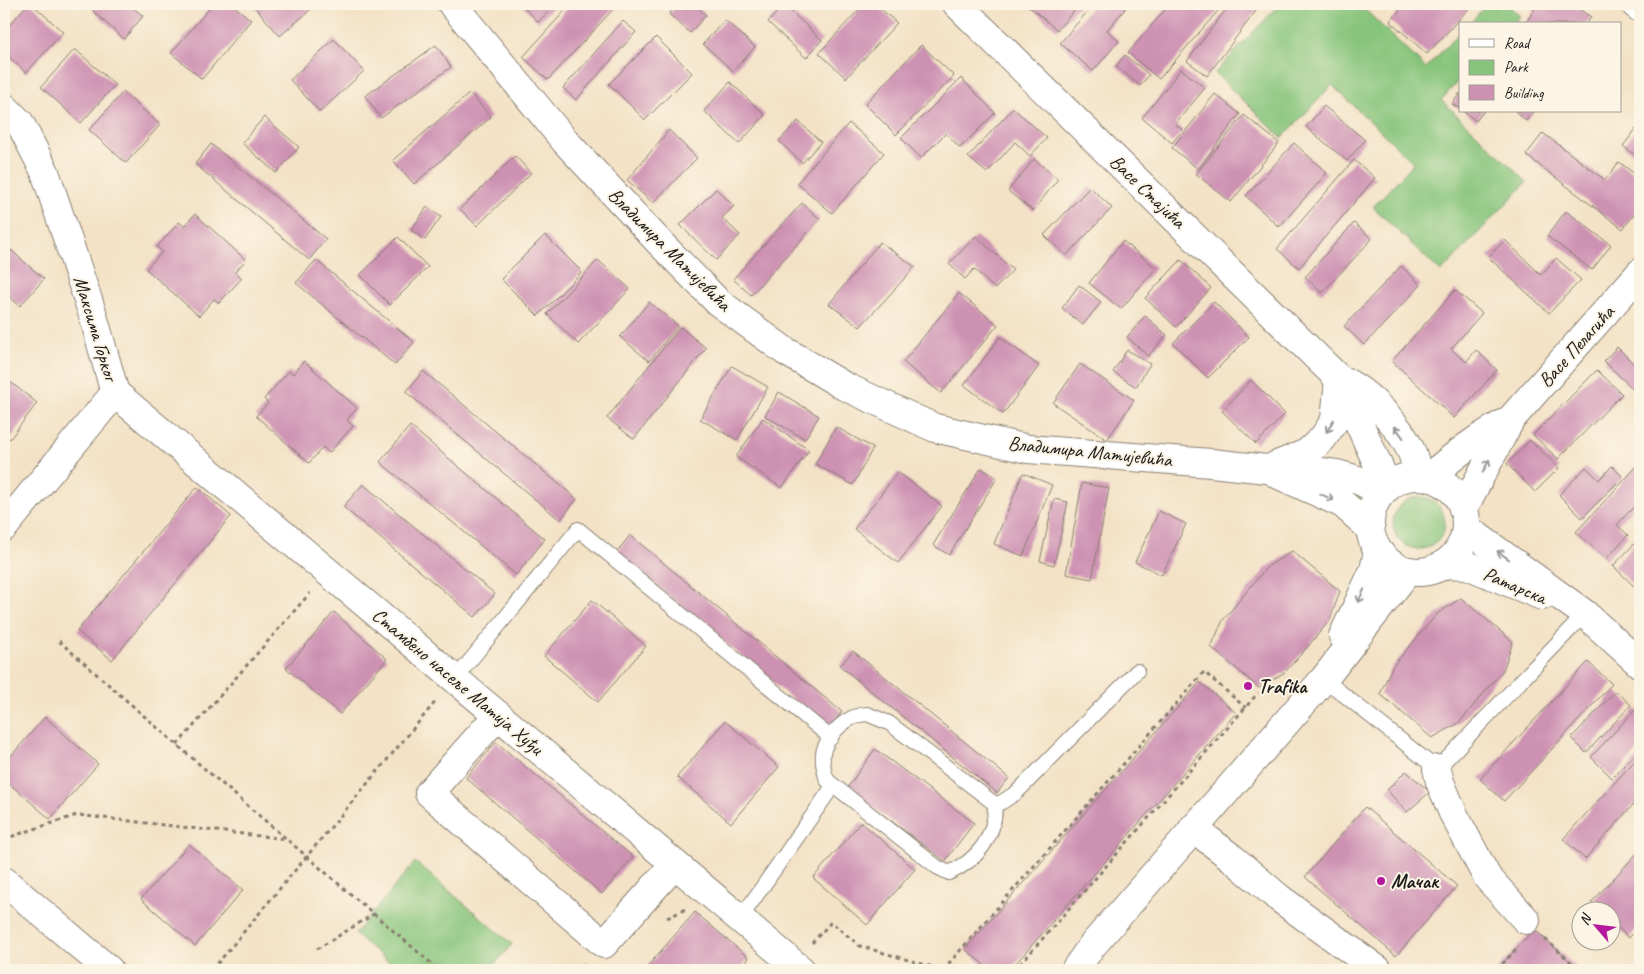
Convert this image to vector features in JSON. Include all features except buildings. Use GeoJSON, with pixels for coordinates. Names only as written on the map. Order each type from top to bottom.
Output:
{"type":"FeatureCollection","features":[{"type":"Feature","properties":{"kind":"street","name":"Владимира Матијевића"},"geometry":{"type":"LineString","coordinates":[[452,4],[565,141],[718,302],[785,351],[844,386],[935,428],[1028,449],[1267,469],[1302,469],[1337,474],[1385,489]]}},
{"type":"Feature","properties":{"kind":"street","name":"Васе Стајића"},"geometry":{"type":"LineString","coordinates":[[957,4],[1339,379],[1358,388],[1389,419],[1413,454],[1424,477]]}},
{"type":"Feature","properties":{"kind":"street"},"geometry":{"type":"LineString","coordinates":[[1635,4],[1640,8]]}},
{"type":"Feature","properties":{"kind":"street","name":"Максима Горког"},"geometry":{"type":"LineString","coordinates":[[4,107],[20,123],[45,172],[92,312],[115,392],[4,527]]}},
{"type":"Feature","properties":{"kind":"street","name":"Васе Пелагића"},"geometry":{"type":"LineString","coordinates":[[1464,518],[1511,419],[1640,273]]}},
{"type":"Feature","properties":{"kind":"street"},"geometry":{"type":"LineString","coordinates":[[1267,469],[1307,453],[1323,438],[1335,420],[1339,379]]}},
{"type":"Feature","properties":{"kind":"street","name":"Васе Стајића"},"geometry":{"type":"LineString","coordinates":[[1339,379],[1385,489]]}},
{"type":"Feature","properties":{"kind":"street","name":"Стамбено насеље Матија Хуђи"},"geometry":{"type":"LineString","coordinates":[[115,392],[797,967]]}},
{"type":"Feature","properties":{"kind":"street","name":"Васе Пелагића"},"geometry":{"type":"LineString","coordinates":[[1424,477],[1483,435],[1511,419]]}},
{"type":"Feature","properties":{"kind":"street","name":"Владимира Матијевића"},"geometry":{"type":"LineString","coordinates":[[1267,469],[1343,504],[1374,539]]}},
{"type":"Feature","properties":{"kind":"street"},"geometry":{"type":"LineString","coordinates":[[1324,678],[1374,570],[1372,509],[1385,489],[1402,479],[1424,477],[1440,482],[1450,488],[1458,498],[1464,518],[1460,546],[1444,564],[1427,571],[1408,571],[1391,564],[1374,539]]}},
{"type":"Feature","properties":{"kind":"street","name":"Ратарска"},"geometry":{"type":"LineString","coordinates":[[1464,518],[1585,614],[1640,664]]}},
{"type":"Feature","properties":{"kind":"street","name":"Ратарска"},"geometry":{"type":"LineString","coordinates":[[1444,564],[1466,565],[1585,614]]}},
{"type":"Feature","properties":{"kind":"street"},"geometry":{"type":"LineString","coordinates":[[1075,970],[1091,947],[1324,678],[1408,571]]}},
{"type":"Feature","properties":{"kind":"street"},"geometry":{"type":"LineString","coordinates":[[498,715],[429,793],[604,944],[675,864]]}},
{"type":"Feature","properties":{"kind":"street"},"geometry":{"type":"LineString","coordinates":[[1437,768],[1440,782],[1453,813],[1487,877],[1530,933]]}},
{"type":"Feature","properties":{"kind":"street"},"geometry":{"type":"LineString","coordinates":[[1193,828],[1280,898],[1378,970]]}},
{"type":"Feature","properties":{"kind":"street"},"geometry":{"type":"LineString","coordinates":[[4,881],[109,970]]}},
{"type":"Feature","properties":{"kind":"lane"},"geometry":{"type":"LineString","coordinates":[[455,679],[578,528],[831,738]]}},
{"type":"Feature","properties":{"kind":"lane"},"geometry":{"type":"LineString","coordinates":[[1324,678],[1437,768],[1585,614]]}},
{"type":"Feature","properties":{"kind":"lane"},"geometry":{"type":"LineString","coordinates":[[995,804],[1016,793],[1137,671]]}},
{"type":"Feature","properties":{"kind":"lane"},"geometry":{"type":"LineString","coordinates":[[867,714],[888,723],[995,804],[995,817],[991,833],[980,849],[963,866],[949,873],[937,868],[833,786],[827,780],[823,761],[824,750],[838,727],[859,715],[867,714]]}},
{"type":"Feature","properties":{"kind":"lane"},"geometry":{"type":"LineString","coordinates":[[740,919],[833,786]]}},
{"type":"Feature","properties":{"kind":"path"},"geometry":{"type":"LineString","coordinates":[[177,745],[328,572]]}},
{"type":"Feature","properties":{"kind":"path"},"geometry":{"type":"LineString","coordinates":[[59,641],[439,970]]}},
{"type":"Feature","properties":{"kind":"path"},"geometry":{"type":"LineString","coordinates":[[797,967],[830,922],[860,946],[943,970],[1204,672],[1246,708]]}},
{"type":"Feature","properties":{"kind":"path"},"geometry":{"type":"LineString","coordinates":[[212,970],[455,679]]}},
{"type":"Feature","properties":{"kind":"path"},"geometry":{"type":"LineString","coordinates":[[1015,970],[1258,694]]}},
{"type":"Feature","properties":{"kind":"path"},"geometry":{"type":"LineString","coordinates":[[4,839],[78,815],[286,839]]}},
{"type":"Feature","properties":{"kind":"path"},"geometry":{"type":"LineString","coordinates":[[317,949],[374,914]]}},
{"type":"Feature","properties":{"kind":"path"},"geometry":{"type":"LineString","coordinates":[[1498,970],[1530,933],[1580,970]]}},
{"type":"Feature","properties":{"kind":"green space"},"geometry":{"type":"Polygon","coordinates":[[[1277,4],[1359,4],[1426,68],[1459,33],[1459,80],[1441,100],[1527,182],[1441,272],[1373,207],[1414,163],[1332,85],[1282,138],[1215,73],[1278,6],[1277,4]]]}},
{"type":"Feature","properties":{"kind":"green space"},"geometry":{"type":"Polygon","coordinates":[[[1487,4],[1507,4],[1520,16],[1515,22],[1471,22],[1487,4]]]}},
{"type":"Feature","properties":{"kind":"green space"},"geometry":{"type":"Polygon","coordinates":[[[1414,497],[1424,497],[1438,504],[1445,518],[1445,528],[1438,542],[1424,549],[1414,549],[1404,545],[1397,538],[1393,528],[1393,518],[1397,508],[1404,501],[1414,497]]]}},
{"type":"Feature","properties":{"kind":"green space"},"geometry":{"type":"Polygon","coordinates":[[[415,862],[512,944],[490,970],[398,970],[355,934],[415,862]]]}},
{"type":"Feature","properties":{"kind":"place","name":"Trafika"},"geometry":{"type":"Point","coordinates":[1248,686]}},
{"type":"Feature","properties":{"kind":"place","name":"Мачак"},"geometry":{"type":"Point","coordinates":[1381,881]}}]}
